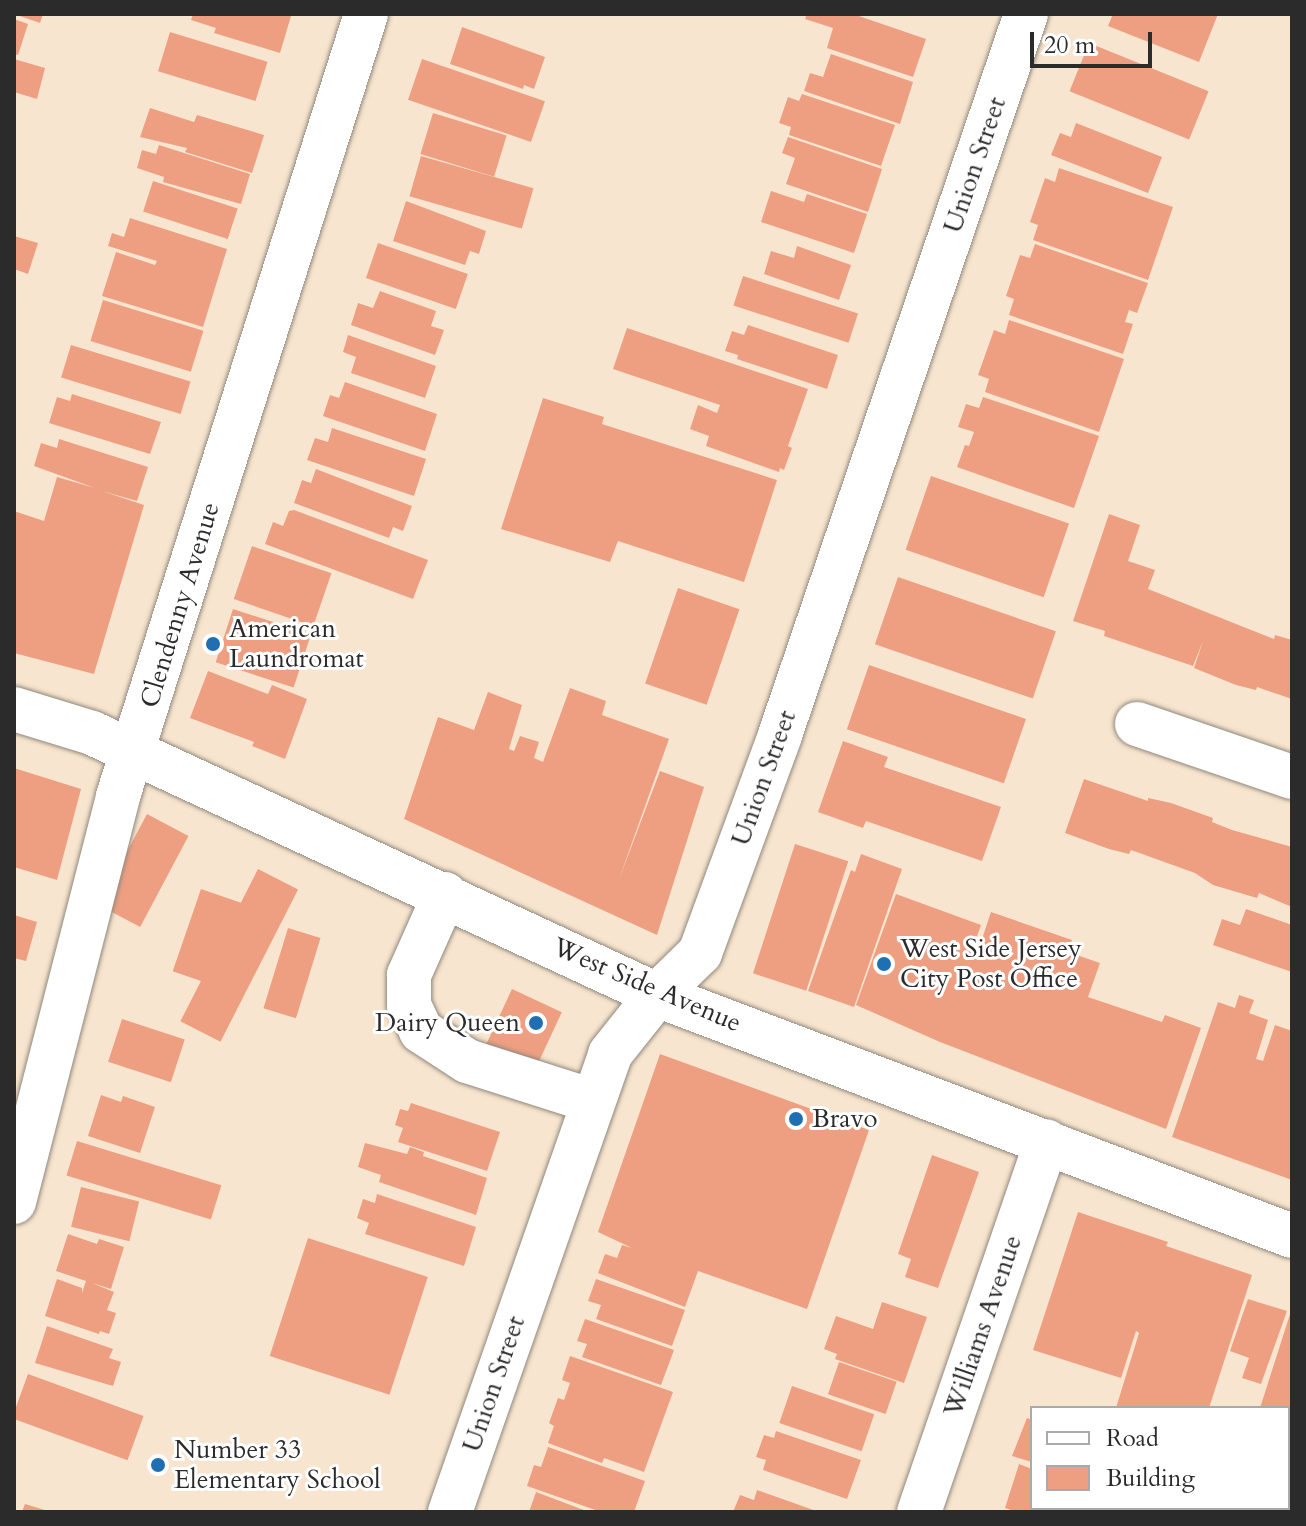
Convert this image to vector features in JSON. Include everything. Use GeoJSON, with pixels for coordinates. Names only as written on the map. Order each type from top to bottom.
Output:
{"type":"FeatureCollection","features":[{"type":"Feature","properties":{"kind":"street","name":"Clendenny Avenue"},"geometry":{"type":"LineString","coordinates":[[14,1202],[118,796],[366,14]]}},
{"type":"Feature","properties":{"kind":"street","name":"Union Street"},"geometry":{"type":"LineString","coordinates":[[450,1512],[610,1054],[657,995],[700,953],[780,735],[1026,14]]}},
{"type":"Feature","properties":{"kind":"street","name":"West Side Avenue"},"geometry":{"type":"LineString","coordinates":[[14,709],[92,733],[445,894],[657,995],[1292,1236]]}},
{"type":"Feature","properties":{"kind":"street"},"geometry":{"type":"LineString","coordinates":[[1137,724],[1292,777]]}},
{"type":"Feature","properties":{"kind":"street"},"geometry":{"type":"LineString","coordinates":[[445,894],[409,975],[409,1005],[421,1031],[467,1061],[592,1101]]}},
{"type":"Feature","properties":{"kind":"street","name":"Williams Avenue"},"geometry":{"type":"LineString","coordinates":[[919,1512],[1047,1141]]}},
{"type":"Feature","properties":{"kind":"building"},"geometry":{"type":"Polygon","coordinates":[[[14,14],[43,14],[40,23],[14,14]]]}},
{"type":"Feature","properties":{"kind":"building"},"geometry":{"type":"Polygon","coordinates":[[[193,14],[291,16],[280,53],[214,33],[216,28],[191,20],[193,14]]]}},
{"type":"Feature","properties":{"kind":"building"},"geometry":{"type":"Polygon","coordinates":[[[807,14],[853,14],[926,39],[913,77],[827,48],[833,28],[805,19],[807,14]]]}},
{"type":"Feature","properties":{"kind":"building"},"geometry":{"type":"Polygon","coordinates":[[[1113,14],[1218,14],[1199,62],[1108,26],[1113,14]]]}},
{"type":"Feature","properties":{"kind":"building"},"geometry":{"type":"Polygon","coordinates":[[[14,19],[28,24],[18,55],[14,54],[14,19]]]}},
{"type":"Feature","properties":{"kind":"building"},"geometry":{"type":"Polygon","coordinates":[[[462,27],[545,57],[534,89],[524,85],[523,89],[450,64],[462,27]]]}},
{"type":"Feature","properties":{"kind":"building"},"geometry":{"type":"Polygon","coordinates":[[[170,32],[268,62],[256,101],[158,71],[170,32]]]}},
{"type":"Feature","properties":{"kind":"building"},"geometry":{"type":"Polygon","coordinates":[[[1089,43],[1209,91],[1189,140],[1070,91],[1089,43]]]}},
{"type":"Feature","properties":{"kind":"building"},"geometry":{"type":"Polygon","coordinates":[[[831,54],[913,82],[900,124],[804,91],[810,73],[823,77],[831,54]]]}},
{"type":"Feature","properties":{"kind":"building"},"geometry":{"type":"Polygon","coordinates":[[[14,59],[45,68],[37,99],[14,92],[14,59]]]}},
{"type":"Feature","properties":{"kind":"building"},"geometry":{"type":"Polygon","coordinates":[[[422,59],[545,101],[531,142],[408,100],[422,59]]]}},
{"type":"Feature","properties":{"kind":"building"},"geometry":{"type":"Polygon","coordinates":[[[802,94],[895,125],[881,166],[789,135],[791,127],[779,123],[788,97],[799,101],[802,94]]]}},
{"type":"Feature","properties":{"kind":"building"},"geometry":{"type":"Polygon","coordinates":[[[150,108],[194,122],[197,115],[264,135],[252,173],[185,152],[187,148],[140,137],[150,108]]]}},
{"type":"Feature","properties":{"kind":"building"},"geometry":{"type":"Polygon","coordinates":[[[433,113],[507,136],[494,177],[420,154],[433,113]]]}},
{"type":"Feature","properties":{"kind":"building"},"geometry":{"type":"Polygon","coordinates":[[[1076,123],[1162,157],[1148,193],[1051,155],[1060,133],[1071,137],[1076,123]]]}},
{"type":"Feature","properties":{"kind":"building"},"geometry":{"type":"Polygon","coordinates":[[[788,137],[882,169],[868,212],[786,184],[795,158],[782,153],[788,137]]]}},
{"type":"Feature","properties":{"kind":"building"},"geometry":{"type":"Polygon","coordinates":[[[159,145],[250,174],[241,204],[163,182],[164,177],[137,168],[142,150],[156,154],[159,145]]]}},
{"type":"Feature","properties":{"kind":"building"},"geometry":{"type":"Polygon","coordinates":[[[421,156],[533,188],[522,229],[409,196],[421,156]]]}},
{"type":"Feature","properties":{"kind":"building"},"geometry":{"type":"Polygon","coordinates":[[[1059,168],[1173,207],[1148,280],[1033,240],[1038,225],[1030,222],[1045,178],[1055,182],[1059,168]]]}},
{"type":"Feature","properties":{"kind":"building"},"geometry":{"type":"Polygon","coordinates":[[[153,181],[238,209],[228,239],[143,211],[153,181]]]}},
{"type":"Feature","properties":{"kind":"building"},"geometry":{"type":"Polygon","coordinates":[[[771,191],[804,202],[807,194],[867,214],[854,253],[761,222],[771,191]]]}},
{"type":"Feature","properties":{"kind":"building"},"geometry":{"type":"Polygon","coordinates":[[[406,201],[486,231],[479,254],[470,251],[465,265],[393,241],[406,201]]]}},
{"type":"Feature","properties":{"kind":"building"},"geometry":{"type":"Polygon","coordinates":[[[130,218],[227,249],[203,327],[102,296],[116,252],[155,265],[157,261],[108,246],[112,233],[124,237],[130,218]]]}},
{"type":"Feature","properties":{"kind":"building"},"geometry":{"type":"Polygon","coordinates":[[[14,236],[38,243],[28,274],[14,269],[14,236]]]}},
{"type":"Feature","properties":{"kind":"building"},"geometry":{"type":"Polygon","coordinates":[[[378,243],[468,274],[456,309],[366,278],[378,243]]]}},
{"type":"Feature","properties":{"kind":"building"},"geometry":{"type":"Polygon","coordinates":[[[1035,244],[1148,283],[1137,313],[1129,310],[1125,322],[1133,324],[1123,354],[1009,315],[1014,299],[1006,296],[1020,255],[1030,258],[1035,244]]]}},
{"type":"Feature","properties":{"kind":"building"},"geometry":{"type":"Polygon","coordinates":[[[797,246],[851,265],[839,300],[764,274],[771,251],[794,258],[797,246]]]}},
{"type":"Feature","properties":{"kind":"building"},"geometry":{"type":"Polygon","coordinates":[[[743,276],[858,313],[848,343],[733,305],[743,276]]]}},
{"type":"Feature","properties":{"kind":"building"},"geometry":{"type":"Polygon","coordinates":[[[380,291],[436,311],[431,326],[444,330],[435,355],[351,325],[358,303],[373,308],[380,291]]]}},
{"type":"Feature","properties":{"kind":"building"},"geometry":{"type":"Polygon","coordinates":[[[103,300],[203,331],[191,372],[90,341],[103,300]]]}},
{"type":"Feature","properties":{"kind":"building"},"geometry":{"type":"Polygon","coordinates":[[[1009,320],[1124,359],[1099,432],[985,392],[989,379],[978,375],[994,330],[1005,334],[1009,320]]]}},
{"type":"Feature","properties":{"kind":"building"},"geometry":{"type":"Polygon","coordinates":[[[748,325],[838,355],[827,389],[737,359],[738,355],[725,351],[732,331],[744,335],[748,325]]]}},
{"type":"Feature","properties":{"kind":"building"},"geometry":{"type":"Polygon","coordinates":[[[627,328],[808,389],[788,446],[792,448],[784,470],[780,468],[779,472],[706,446],[709,436],[690,429],[698,405],[717,413],[720,405],[613,369],[627,328]]]}},
{"type":"Feature","properties":{"kind":"building"},"geometry":{"type":"Polygon","coordinates":[[[348,335],[436,366],[425,398],[351,373],[356,357],[343,352],[348,335]]]}},
{"type":"Feature","properties":{"kind":"building"},"geometry":{"type":"Polygon","coordinates":[[[71,345],[191,382],[181,414],[61,378],[71,345]]]}},
{"type":"Feature","properties":{"kind":"building"},"geometry":{"type":"Polygon","coordinates":[[[345,382],[437,414],[425,451],[323,416],[330,395],[339,398],[345,382]]]}},
{"type":"Feature","properties":{"kind":"building"},"geometry":{"type":"Polygon","coordinates":[[[72,394],[161,422],[150,454],[49,423],[57,397],[70,401],[72,394]]]}},
{"type":"Feature","properties":{"kind":"building"},"geometry":{"type":"Polygon","coordinates":[[[983,397],[1099,436],[1074,508],[957,467],[965,445],[969,446],[974,432],[958,427],[966,404],[979,408],[983,397]]]}},
{"type":"Feature","properties":{"kind":"building"},"geometry":{"type":"Polygon","coordinates":[[[543,398],[604,417],[602,424],[777,480],[744,582],[618,541],[610,562],[501,529],[543,398]]]}},
{"type":"Feature","properties":{"kind":"building"},"geometry":{"type":"Polygon","coordinates":[[[332,428],[426,459],[414,496],[307,460],[315,438],[328,442],[332,428]]]}},
{"type":"Feature","properties":{"kind":"building"},"geometry":{"type":"Polygon","coordinates":[[[59,439],[148,467],[137,501],[102,491],[144,505],[94,674],[14,653],[14,511],[44,521],[57,477],[95,488],[34,466],[41,443],[57,448],[59,439]]]}},
{"type":"Feature","properties":{"kind":"building"},"geometry":{"type":"Polygon","coordinates":[[[316,469],[412,506],[403,531],[393,527],[389,538],[294,503],[302,480],[311,483],[316,469]]]}},
{"type":"Feature","properties":{"kind":"building"},"geometry":{"type":"Polygon","coordinates":[[[931,476],[1069,524],[1044,597],[906,550],[931,476]]]}},
{"type":"Feature","properties":{"kind":"building"},"geometry":{"type":"Polygon","coordinates":[[[294,510],[428,560],[413,599],[265,544],[273,522],[283,526],[289,511],[294,510]]]}},
{"type":"Feature","properties":{"kind":"building"},"geometry":{"type":"Polygon","coordinates":[[[1109,514],[1140,525],[1128,561],[1155,570],[1148,589],[1274,639],[1275,635],[1292,640],[1292,699],[1257,687],[1256,690],[1236,685],[1194,668],[1203,641],[1193,666],[1104,636],[1105,631],[1073,621],[1109,514]]]}},
{"type":"Feature","properties":{"kind":"building"},"geometry":{"type":"Polygon","coordinates":[[[252,546],[331,573],[313,626],[234,599],[252,546]]]}},
{"type":"Feature","properties":{"kind":"building"},"geometry":{"type":"Polygon","coordinates":[[[898,577],[1056,631],[1033,699],[875,644],[898,577]]]}},
{"type":"Feature","properties":{"kind":"building"},"geometry":{"type":"Polygon","coordinates":[[[678,588],[739,609],[707,705],[645,683],[678,588]]]}},
{"type":"Feature","properties":{"kind":"building"},"geometry":{"type":"Polygon","coordinates":[[[233,609],[311,634],[294,688],[216,662],[233,609]]]}},
{"type":"Feature","properties":{"kind":"building"},"geometry":{"type":"Polygon","coordinates":[[[869,665],[1026,719],[1004,783],[847,729],[869,665]]]}},
{"type":"Feature","properties":{"kind":"building"},"geometry":{"type":"Polygon","coordinates":[[[208,671],[268,694],[272,685],[307,699],[285,759],[252,746],[254,742],[190,718],[208,671]]]}},
{"type":"Feature","properties":{"kind":"building"},"geometry":{"type":"Polygon","coordinates":[[[570,688],[606,701],[602,715],[669,739],[618,882],[660,771],[704,787],[657,935],[404,819],[438,717],[474,730],[488,692],[522,705],[509,749],[514,751],[520,736],[539,742],[534,758],[543,762],[570,688]]]}},
{"type":"Feature","properties":{"kind":"building"},"geometry":{"type":"Polygon","coordinates":[[[843,741],[888,757],[884,767],[1001,807],[982,861],[866,821],[863,828],[818,812],[843,741]]]}},
{"type":"Feature","properties":{"kind":"building"},"geometry":{"type":"Polygon","coordinates":[[[14,768],[81,789],[57,880],[14,867],[14,768]]]}},
{"type":"Feature","properties":{"kind":"building"},"geometry":{"type":"Polygon","coordinates":[[[1084,779],[1148,801],[1148,798],[1171,803],[1213,818],[1212,822],[1232,830],[1292,847],[1292,907],[1259,893],[1257,898],[1213,885],[1195,873],[1131,850],[1129,854],[1109,849],[1065,833],[1084,779]]]}},
{"type":"Feature","properties":{"kind":"building"},"geometry":{"type":"Polygon","coordinates":[[[147,814],[188,836],[140,927],[99,905],[147,814]]]}},
{"type":"Feature","properties":{"kind":"building"},"geometry":{"type":"Polygon","coordinates":[[[795,844],[848,861],[806,991],[753,973],[795,844]]]}},
{"type":"Feature","properties":{"kind":"building"},"geometry":{"type":"Polygon","coordinates":[[[861,854],[902,869],[854,1007],[808,991],[851,870],[855,872],[861,854]]]}},
{"type":"Feature","properties":{"kind":"building"},"geometry":{"type":"Polygon","coordinates":[[[258,869],[298,889],[220,1042],[180,1021],[258,869]]]}},
{"type":"Feature","properties":{"kind":"building"},"geometry":{"type":"Polygon","coordinates":[[[201,889],[244,904],[216,986],[173,971],[201,889]]]}},
{"type":"Feature","properties":{"kind":"building"},"geometry":{"type":"Polygon","coordinates":[[[896,894],[981,925],[970,956],[977,954],[991,912],[1072,940],[1068,952],[1100,963],[1088,997],[1162,1022],[1165,1015],[1201,1028],[1166,1129],[940,1042],[856,1005],[896,894]]]}},
{"type":"Feature","properties":{"kind":"building"},"geometry":{"type":"Polygon","coordinates":[[[1246,909],[1292,925],[1292,972],[1213,945],[1222,919],[1240,925],[1246,909]]]}},
{"type":"Feature","properties":{"kind":"building"},"geometry":{"type":"Polygon","coordinates":[[[14,915],[37,922],[26,961],[14,958],[14,915]]]}},
{"type":"Feature","properties":{"kind":"building"},"geometry":{"type":"Polygon","coordinates":[[[288,928],[321,938],[296,1018],[263,1008],[288,928]]]}},
{"type":"Feature","properties":{"kind":"building"},"geometry":{"type":"Polygon","coordinates":[[[512,989],[562,1012],[531,1078],[481,1055],[512,989]]]}},
{"type":"Feature","properties":{"kind":"building"},"geometry":{"type":"Polygon","coordinates":[[[1239,995],[1254,1000],[1249,1013],[1268,1020],[1256,1059],[1263,1061],[1275,1025],[1292,1031],[1292,1180],[1172,1137],[1218,1002],[1235,1008],[1239,995]]]}},
{"type":"Feature","properties":{"kind":"building"},"geometry":{"type":"Polygon","coordinates":[[[122,1019],[185,1039],[171,1082],[108,1062],[122,1019]]]}},
{"type":"Feature","properties":{"kind":"building"},"geometry":{"type":"Polygon","coordinates":[[[660,1054],[869,1130],[807,1309],[698,1271],[685,1307],[598,1273],[605,1254],[617,1258],[622,1245],[632,1248],[598,1232],[660,1054]]]}},
{"type":"Feature","properties":{"kind":"building"},"geometry":{"type":"Polygon","coordinates":[[[101,1095],[121,1102],[123,1096],[155,1107],[140,1153],[88,1136],[101,1095]]]}},
{"type":"Feature","properties":{"kind":"building"},"geometry":{"type":"Polygon","coordinates":[[[411,1103],[500,1132],[487,1171],[398,1142],[403,1128],[395,1125],[400,1109],[408,1111],[411,1103]]]}},
{"type":"Feature","properties":{"kind":"building"},"geometry":{"type":"Polygon","coordinates":[[[77,1141],[221,1185],[211,1220],[66,1175],[77,1141]]]}},
{"type":"Feature","properties":{"kind":"building"},"geometry":{"type":"Polygon","coordinates":[[[365,1143],[407,1154],[410,1147],[424,1152],[423,1156],[487,1178],[476,1215],[379,1182],[381,1175],[358,1167],[365,1143]]]}},
{"type":"Feature","properties":{"kind":"building"},"geometry":{"type":"Polygon","coordinates":[[[932,1155],[979,1172],[938,1288],[905,1277],[911,1259],[898,1254],[932,1155]]]}},
{"type":"Feature","properties":{"kind":"building"},"geometry":{"type":"Polygon","coordinates":[[[81,1187],[139,1202],[129,1241],[71,1227],[81,1187]]]}},
{"type":"Feature","properties":{"kind":"building"},"geometry":{"type":"Polygon","coordinates":[[[377,1194],[476,1227],[464,1266],[365,1234],[369,1223],[357,1218],[363,1199],[375,1203],[377,1194]]]}},
{"type":"Feature","properties":{"kind":"building"},"geometry":{"type":"Polygon","coordinates":[[[1078,1212],[1168,1242],[1166,1246],[1252,1275],[1210,1406],[1117,1406],[1139,1333],[1136,1331],[1121,1378],[1033,1350],[1078,1212]]]}},
{"type":"Feature","properties":{"kind":"building"},"geometry":{"type":"Polygon","coordinates":[[[68,1234],[97,1244],[99,1239],[124,1247],[111,1289],[92,1283],[114,1292],[107,1310],[116,1313],[109,1334],[100,1331],[99,1334],[45,1316],[57,1279],[82,1288],[82,1293],[86,1281],[56,1271],[68,1234]]]}},
{"type":"Feature","properties":{"kind":"building"},"geometry":{"type":"Polygon","coordinates":[[[308,1238],[428,1277],[390,1395],[270,1356],[308,1238]]]}},
{"type":"Feature","properties":{"kind":"building"},"geometry":{"type":"Polygon","coordinates":[[[596,1279],[685,1310],[672,1346],[596,1319],[601,1305],[588,1301],[596,1279]]]}},
{"type":"Feature","properties":{"kind":"building"},"geometry":{"type":"Polygon","coordinates":[[[1248,1299],[1287,1311],[1261,1384],[1242,1378],[1249,1358],[1230,1351],[1248,1299]]]}},
{"type":"Feature","properties":{"kind":"building"},"geometry":{"type":"Polygon","coordinates":[[[882,1302],[927,1317],[904,1383],[835,1359],[837,1354],[824,1349],[836,1316],[873,1329],[882,1302]]]}},
{"type":"Feature","properties":{"kind":"building"},"geometry":{"type":"Polygon","coordinates":[[[1291,1311],[1290,1459],[1290,1406],[1261,1406],[1291,1311]]]}},
{"type":"Feature","properties":{"kind":"building"},"geometry":{"type":"Polygon","coordinates":[[[585,1319],[674,1350],[661,1385],[582,1357],[587,1344],[577,1341],[585,1319]]]}},
{"type":"Feature","properties":{"kind":"building"},"geometry":{"type":"Polygon","coordinates":[[[47,1326],[113,1349],[109,1358],[121,1362],[113,1386],[35,1363],[47,1326]]]}},
{"type":"Feature","properties":{"kind":"building"},"geometry":{"type":"Polygon","coordinates":[[[570,1356],[673,1392],[644,1472],[604,1458],[602,1463],[548,1443],[554,1426],[549,1423],[558,1398],[564,1400],[570,1383],[562,1380],[570,1356]]]}},
{"type":"Feature","properties":{"kind":"building"},"geometry":{"type":"Polygon","coordinates":[[[839,1362],[897,1382],[886,1414],[828,1394],[839,1362]]]}},
{"type":"Feature","properties":{"kind":"building"},"geometry":{"type":"Polygon","coordinates":[[[28,1374],[144,1416],[128,1460],[14,1419],[28,1374]]]}},
{"type":"Feature","properties":{"kind":"building"},"geometry":{"type":"Polygon","coordinates":[[[792,1386],[874,1414],[862,1451],[779,1423],[792,1386]]]}},
{"type":"Feature","properties":{"kind":"building"},"geometry":{"type":"Polygon","coordinates":[[[1027,1418],[1030,1419],[1030,1461],[1012,1456],[1027,1418]]]}},
{"type":"Feature","properties":{"kind":"building"},"geometry":{"type":"Polygon","coordinates":[[[776,1431],[861,1460],[847,1499],[763,1470],[766,1460],[756,1457],[764,1435],[774,1438],[776,1431]]]}},
{"type":"Feature","properties":{"kind":"building"},"geometry":{"type":"Polygon","coordinates":[[[548,1447],[645,1481],[634,1512],[601,1512],[527,1486],[534,1465],[541,1467],[548,1447]]]}},
{"type":"Feature","properties":{"kind":"building"},"geometry":{"type":"Polygon","coordinates":[[[1019,1464],[1030,1468],[1030,1510],[1120,1510],[1017,1512],[1005,1508],[1019,1464]]]}},
{"type":"Feature","properties":{"kind":"building"},"geometry":{"type":"Polygon","coordinates":[[[757,1490],[819,1512],[733,1512],[740,1495],[754,1500],[757,1490]]]}},
{"type":"Feature","properties":{"kind":"building"},"geometry":{"type":"Polygon","coordinates":[[[536,1492],[589,1512],[529,1512],[536,1492]]]}},
{"type":"Feature","properties":{"kind":"building"},"geometry":{"type":"Polygon","coordinates":[[[25,1504],[48,1511],[48,1512],[22,1512],[25,1504]]]}},
{"type":"Feature","properties":{"kind":"building"},"geometry":{"type":"Polygon","coordinates":[[[1288,1510],[1292,1512],[1221,1512],[1288,1510]]]}},
{"type":"Feature","properties":{"kind":"place","name":"American Laundromat"},"geometry":{"type":"Point","coordinates":[213,644]}},
{"type":"Feature","properties":{"kind":"place","name":"West Side Jersey City Post Office"},"geometry":{"type":"Point","coordinates":[884,964]}},
{"type":"Feature","properties":{"kind":"place","name":"Dairy Queen"},"geometry":{"type":"Point","coordinates":[536,1023]}},
{"type":"Feature","properties":{"kind":"place","name":"Bravo"},"geometry":{"type":"Point","coordinates":[796,1119]}},
{"type":"Feature","properties":{"kind":"place","name":"Number 33 Elementary School"},"geometry":{"type":"Point","coordinates":[158,1465]}}]}
